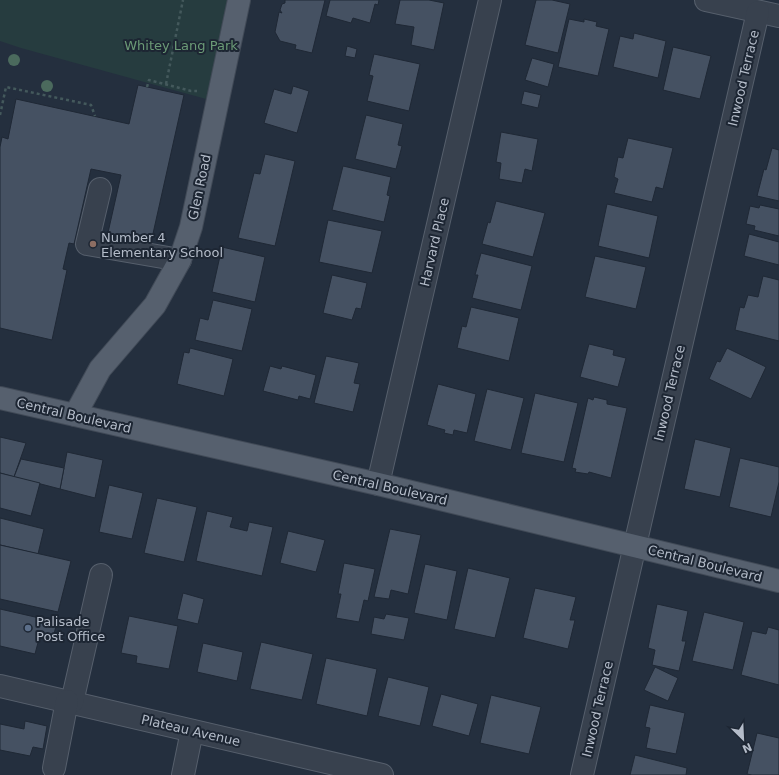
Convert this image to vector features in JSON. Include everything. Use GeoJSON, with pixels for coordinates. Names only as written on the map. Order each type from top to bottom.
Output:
{"type":"FeatureCollection","features":[{"type":"Feature","properties":{"kind":"main road","name":"Glen Road"},"geometry":{"type":"LineString","coordinates":[[75,415],[100,369],[155,305],[180,260],[190,227],[239,0]]}},
{"type":"Feature","properties":{"kind":"main road","name":"Central Boulevard"},"geometry":{"type":"LineString","coordinates":[[0,398],[378,484],[779,581]]}},
{"type":"Feature","properties":{"kind":"street","name":"Harvard Place"},"geometry":{"type":"LineString","coordinates":[[378,484],[490,0]]}},
{"type":"Feature","properties":{"kind":"street"},"geometry":{"type":"LineString","coordinates":[[706,0],[750,7],[779,16]]}},
{"type":"Feature","properties":{"kind":"street","name":"Inwood Terrace"},"geometry":{"type":"LineString","coordinates":[[582,775],[634,546],[750,7]]}},
{"type":"Feature","properties":{"kind":"street"},"geometry":{"type":"LineString","coordinates":[[100,189],[87,244],[180,260]]}},
{"type":"Feature","properties":{"kind":"street"},"geometry":{"type":"LineString","coordinates":[[54,768],[101,575]]}},
{"type":"Feature","properties":{"kind":"street","name":"Plateau Avenue"},"geometry":{"type":"LineString","coordinates":[[0,686],[382,775]]}},
{"type":"Feature","properties":{"kind":"street"},"geometry":{"type":"LineString","coordinates":[[183,775],[192,731]]}},
{"type":"Feature","properties":{"kind":"path"},"geometry":{"type":"LineString","coordinates":[[166,84],[183,0]]}},
{"type":"Feature","properties":{"kind":"path"},"geometry":{"type":"LineString","coordinates":[[147,87],[149,80],[191,91],[220,89]]}},
{"type":"Feature","properties":{"kind":"path"},"geometry":{"type":"LineString","coordinates":[[0,115],[6,87],[91,104],[95,116]]}},
{"type":"Feature","properties":{"kind":"green space","name":"Whitey Lang Park"},"geometry":{"type":"Polygon","coordinates":[[[0,0],[239,0],[217,102],[0,41],[0,0]]]}},
{"type":"Feature","properties":{"kind":"building"},"geometry":{"type":"Polygon","coordinates":[[[285,0],[325,0],[312,53],[295,49],[296,45],[280,41],[275,32],[279,12],[282,13],[280,10],[282,4],[285,3],[285,0]]]}},
{"type":"Feature","properties":{"kind":"building"},"geometry":{"type":"Polygon","coordinates":[[[330,0],[379,0],[378,5],[375,4],[370,23],[353,18],[351,23],[326,16],[330,0]]]}},
{"type":"Feature","properties":{"kind":"building"},"geometry":{"type":"Polygon","coordinates":[[[400,0],[429,0],[444,3],[434,50],[411,45],[414,27],[395,24],[400,0]]]}},
{"type":"Feature","properties":{"kind":"building"},"geometry":{"type":"Polygon","coordinates":[[[536,0],[552,0],[570,4],[558,53],[525,45],[536,0]]]}},
{"type":"Feature","properties":{"kind":"building"},"geometry":{"type":"Polygon","coordinates":[[[569,19],[584,22],[584,19],[597,22],[596,26],[609,29],[598,76],[558,67],[569,19]]]}},
{"type":"Feature","properties":{"kind":"building"},"geometry":{"type":"Polygon","coordinates":[[[634,33],[666,41],[658,78],[613,67],[620,36],[633,39],[634,33]]]}},
{"type":"Feature","properties":{"kind":"building"},"geometry":{"type":"Polygon","coordinates":[[[347,46],[357,49],[355,58],[345,56],[347,46]]]}},
{"type":"Feature","properties":{"kind":"building"},"geometry":{"type":"Polygon","coordinates":[[[673,47],[711,56],[700,99],[663,90],[673,47]]]}},
{"type":"Feature","properties":{"kind":"building"},"geometry":{"type":"Polygon","coordinates":[[[374,54],[420,64],[409,111],[367,101],[373,76],[369,75],[374,54]]]}},
{"type":"Feature","properties":{"kind":"building"},"geometry":{"type":"Polygon","coordinates":[[[532,58],[554,64],[548,87],[525,80],[532,58]]]}},
{"type":"Feature","properties":{"kind":"building"},"geometry":{"type":"Polygon","coordinates":[[[138,85],[184,95],[150,247],[107,237],[121,175],[91,169],[74,244],[69,243],[63,269],[67,270],[52,340],[0,328],[0,147],[2,137],[8,139],[16,99],[129,124],[138,85]]]}},
{"type":"Feature","properties":{"kind":"building"},"geometry":{"type":"Polygon","coordinates":[[[293,86],[309,91],[297,133],[264,123],[274,89],[291,94],[293,86]]]}},
{"type":"Feature","properties":{"kind":"building"},"geometry":{"type":"Polygon","coordinates":[[[524,91],[541,95],[538,108],[521,104],[524,91]]]}},
{"type":"Feature","properties":{"kind":"building"},"geometry":{"type":"Polygon","coordinates":[[[366,115],[403,124],[398,145],[402,146],[396,169],[355,159],[366,115]]]}},
{"type":"Feature","properties":{"kind":"building"},"geometry":{"type":"Polygon","coordinates":[[[501,132],[538,139],[532,171],[525,169],[522,183],[499,179],[501,163],[496,162],[501,132]]]}},
{"type":"Feature","properties":{"kind":"building"},"geometry":{"type":"Polygon","coordinates":[[[628,138],[673,148],[663,189],[656,187],[652,202],[614,193],[618,179],[614,177],[618,157],[623,158],[628,138]]]}},
{"type":"Feature","properties":{"kind":"building"},"geometry":{"type":"Polygon","coordinates":[[[772,148],[779,150],[779,201],[757,196],[764,169],[766,170],[772,148]]]}},
{"type":"Feature","properties":{"kind":"building"},"geometry":{"type":"Polygon","coordinates":[[[265,154],[295,161],[275,246],[238,238],[254,173],[260,174],[265,154]]]}},
{"type":"Feature","properties":{"kind":"building"},"geometry":{"type":"Polygon","coordinates":[[[343,166],[391,177],[387,195],[390,196],[384,222],[332,210],[343,166]]]}},
{"type":"Feature","properties":{"kind":"building"},"geometry":{"type":"Polygon","coordinates":[[[496,201],[545,213],[533,257],[482,244],[496,201]]]}},
{"type":"Feature","properties":{"kind":"building"},"geometry":{"type":"Polygon","coordinates":[[[607,204],[658,216],[649,258],[598,246],[607,204]]]}},
{"type":"Feature","properties":{"kind":"building"},"geometry":{"type":"Polygon","coordinates":[[[760,205],[779,209],[779,236],[754,230],[755,226],[746,224],[750,206],[759,208],[760,205]]]}},
{"type":"Feature","properties":{"kind":"building"},"geometry":{"type":"Polygon","coordinates":[[[328,220],[382,231],[372,273],[319,262],[328,220]]]}},
{"type":"Feature","properties":{"kind":"building"},"geometry":{"type":"Polygon","coordinates":[[[749,234],[779,242],[779,265],[744,256],[749,234]]]}},
{"type":"Feature","properties":{"kind":"building"},"geometry":{"type":"Polygon","coordinates":[[[222,247],[265,257],[255,302],[212,292],[222,247]]]}},
{"type":"Feature","properties":{"kind":"building"},"geometry":{"type":"Polygon","coordinates":[[[481,253],[532,266],[521,310],[472,298],[478,275],[475,275],[481,253]]]}},
{"type":"Feature","properties":{"kind":"building"},"geometry":{"type":"Polygon","coordinates":[[[595,256],[646,267],[636,309],[585,297],[595,256]]]}},
{"type":"Feature","properties":{"kind":"building"},"geometry":{"type":"Polygon","coordinates":[[[332,275],[367,283],[361,309],[356,308],[352,320],[323,313],[332,275]]]}},
{"type":"Feature","properties":{"kind":"building"},"geometry":{"type":"Polygon","coordinates":[[[763,276],[779,280],[779,341],[735,330],[740,307],[744,308],[748,295],[758,297],[763,276]]]}},
{"type":"Feature","properties":{"kind":"building"},"geometry":{"type":"Polygon","coordinates":[[[213,300],[252,309],[242,351],[195,340],[200,318],[208,320],[213,300]]]}},
{"type":"Feature","properties":{"kind":"building"},"geometry":{"type":"Polygon","coordinates":[[[471,307],[519,318],[509,361],[457,348],[462,326],[466,327],[471,307]]]}},
{"type":"Feature","properties":{"kind":"building"},"geometry":{"type":"Polygon","coordinates":[[[589,344],[614,350],[613,355],[626,358],[618,387],[580,377],[589,344]]]}},
{"type":"Feature","properties":{"kind":"building"},"geometry":{"type":"Polygon","coordinates":[[[190,348],[233,359],[224,396],[177,384],[184,352],[189,353],[190,348]]]}},
{"type":"Feature","properties":{"kind":"building"},"geometry":{"type":"Polygon","coordinates":[[[727,348],[766,367],[751,399],[709,379],[717,361],[720,362],[727,348]]]}},
{"type":"Feature","properties":{"kind":"building"},"geometry":{"type":"Polygon","coordinates":[[[326,356],[359,363],[354,383],[360,384],[353,412],[314,403],[326,356]]]}},
{"type":"Feature","properties":{"kind":"building"},"geometry":{"type":"Polygon","coordinates":[[[270,366],[281,369],[282,366],[316,375],[310,399],[299,396],[298,400],[263,391],[270,366]]]}},
{"type":"Feature","properties":{"kind":"building"},"geometry":{"type":"Polygon","coordinates":[[[438,384],[476,394],[467,433],[454,430],[453,435],[444,433],[445,430],[427,425],[438,384]]]}},
{"type":"Feature","properties":{"kind":"building"},"geometry":{"type":"Polygon","coordinates":[[[487,389],[524,398],[511,450],[474,441],[487,389]]]}},
{"type":"Feature","properties":{"kind":"building"},"geometry":{"type":"Polygon","coordinates":[[[535,393],[578,403],[564,462],[521,453],[535,393]]]}},
{"type":"Feature","properties":{"kind":"building"},"geometry":{"type":"Polygon","coordinates":[[[594,397],[607,400],[607,404],[627,408],[611,478],[589,472],[588,474],[575,472],[576,469],[572,468],[588,398],[593,400],[594,397]]]}},
{"type":"Feature","properties":{"kind":"building"},"geometry":{"type":"Polygon","coordinates":[[[0,437],[26,443],[14,477],[0,473],[0,437]]]}},
{"type":"Feature","properties":{"kind":"building"},"geometry":{"type":"Polygon","coordinates":[[[695,439],[731,448],[720,497],[684,489],[695,439]]]}},
{"type":"Feature","properties":{"kind":"building"},"geometry":{"type":"Polygon","coordinates":[[[67,452],[103,460],[95,498],[60,489],[67,452]]]}},
{"type":"Feature","properties":{"kind":"building"},"geometry":{"type":"Polygon","coordinates":[[[740,458],[779,467],[779,482],[771,517],[729,507],[740,458]]]}},
{"type":"Feature","properties":{"kind":"building"},"geometry":{"type":"Polygon","coordinates":[[[21,459],[64,468],[60,489],[14,477],[21,459]]]}},
{"type":"Feature","properties":{"kind":"building"},"geometry":{"type":"Polygon","coordinates":[[[0,473],[40,483],[31,516],[0,508],[0,473]]]}},
{"type":"Feature","properties":{"kind":"building"},"geometry":{"type":"Polygon","coordinates":[[[109,485],[143,493],[132,539],[99,532],[109,485]]]}},
{"type":"Feature","properties":{"kind":"building"},"geometry":{"type":"Polygon","coordinates":[[[157,498],[197,507],[184,562],[144,553],[157,498]]]}},
{"type":"Feature","properties":{"kind":"building"},"geometry":{"type":"Polygon","coordinates":[[[207,511],[233,517],[230,527],[247,531],[249,522],[273,527],[262,576],[196,561],[207,511]]]}},
{"type":"Feature","properties":{"kind":"building"},"geometry":{"type":"Polygon","coordinates":[[[0,518],[44,529],[38,554],[0,545],[0,518]]]}},
{"type":"Feature","properties":{"kind":"building"},"geometry":{"type":"Polygon","coordinates":[[[390,529],[421,535],[408,594],[391,590],[389,599],[374,597],[390,529]]]}},
{"type":"Feature","properties":{"kind":"building"},"geometry":{"type":"Polygon","coordinates":[[[288,531],[325,540],[316,572],[280,563],[288,531]]]}},
{"type":"Feature","properties":{"kind":"building"},"geometry":{"type":"Polygon","coordinates":[[[0,545],[71,561],[58,612],[0,599],[0,545]]]}},
{"type":"Feature","properties":{"kind":"building"},"geometry":{"type":"Polygon","coordinates":[[[344,563],[375,569],[368,601],[364,600],[359,622],[336,618],[341,594],[338,594],[344,563]]]}},
{"type":"Feature","properties":{"kind":"building"},"geometry":{"type":"Polygon","coordinates":[[[425,564],[457,571],[447,620],[414,613],[425,564]]]}},
{"type":"Feature","properties":{"kind":"building"},"geometry":{"type":"Polygon","coordinates":[[[468,568],[510,578],[495,638],[454,629],[468,568]]]}},
{"type":"Feature","properties":{"kind":"building"},"geometry":{"type":"Polygon","coordinates":[[[535,588],[576,597],[570,620],[575,620],[568,649],[523,638],[535,588]]]}},
{"type":"Feature","properties":{"kind":"building"},"geometry":{"type":"Polygon","coordinates":[[[183,593],[204,599],[198,624],[177,619],[183,593]]]}},
{"type":"Feature","properties":{"kind":"building"},"geometry":{"type":"Polygon","coordinates":[[[657,604],[688,611],[682,641],[686,641],[679,671],[652,665],[655,650],[648,648],[657,604]]]}},
{"type":"Feature","properties":{"kind":"building","name":"Palisade Post Office"},"geometry":{"type":"Polygon","coordinates":[[[0,609],[57,622],[53,638],[40,635],[35,654],[0,646],[0,609]]]}},
{"type":"Feature","properties":{"kind":"building"},"geometry":{"type":"Polygon","coordinates":[[[704,612],[744,622],[733,670],[692,661],[704,612]]]}},
{"type":"Feature","properties":{"kind":"building"},"geometry":{"type":"Polygon","coordinates":[[[386,614],[409,618],[404,640],[371,634],[374,617],[384,619],[386,614]]]}},
{"type":"Feature","properties":{"kind":"building"},"geometry":{"type":"Polygon","coordinates":[[[129,616],[178,626],[169,669],[136,663],[137,656],[121,653],[129,616]]]}},
{"type":"Feature","properties":{"kind":"building"},"geometry":{"type":"Polygon","coordinates":[[[768,627],[779,630],[779,685],[741,675],[752,631],[766,634],[768,627]]]}},
{"type":"Feature","properties":{"kind":"building"},"geometry":{"type":"Polygon","coordinates":[[[261,642],[313,654],[302,700],[250,689],[261,642]]]}},
{"type":"Feature","properties":{"kind":"building"},"geometry":{"type":"Polygon","coordinates":[[[203,643],[243,652],[237,681],[197,672],[203,643]]]}},
{"type":"Feature","properties":{"kind":"building"},"geometry":{"type":"Polygon","coordinates":[[[326,658],[377,669],[367,716],[316,704],[326,658]]]}},
{"type":"Feature","properties":{"kind":"building"},"geometry":{"type":"Polygon","coordinates":[[[655,667],[678,678],[668,701],[644,690],[655,667]]]}},
{"type":"Feature","properties":{"kind":"building"},"geometry":{"type":"Polygon","coordinates":[[[388,677],[429,687],[420,726],[378,716],[388,677]]]}},
{"type":"Feature","properties":{"kind":"building"},"geometry":{"type":"Polygon","coordinates":[[[441,694],[478,704],[469,736],[432,726],[441,694]]]}},
{"type":"Feature","properties":{"kind":"building"},"geometry":{"type":"Polygon","coordinates":[[[491,695],[541,707],[529,754],[480,743],[491,695]]]}},
{"type":"Feature","properties":{"kind":"building"},"geometry":{"type":"Polygon","coordinates":[[[650,705],[685,713],[676,754],[646,748],[650,728],[645,727],[650,705]]]}},
{"type":"Feature","properties":{"kind":"building"},"geometry":{"type":"Polygon","coordinates":[[[25,721],[47,726],[43,749],[33,747],[30,756],[0,750],[0,724],[24,729],[25,721]]]}},
{"type":"Feature","properties":{"kind":"building"},"geometry":{"type":"Polygon","coordinates":[[[757,733],[779,738],[779,775],[747,774],[757,733]]]}},
{"type":"Feature","properties":{"kind":"building"},"geometry":{"type":"Polygon","coordinates":[[[635,755],[687,768],[686,775],[630,775],[635,755]]]}},
{"type":"Feature","properties":{"kind":"place","name":"Number 4 Elementary School"},"geometry":{"type":"Point","coordinates":[93,244]}},
{"type":"Feature","properties":{"kind":"place","name":"Palisade Post Office"},"geometry":{"type":"Point","coordinates":[28,628]}}]}
